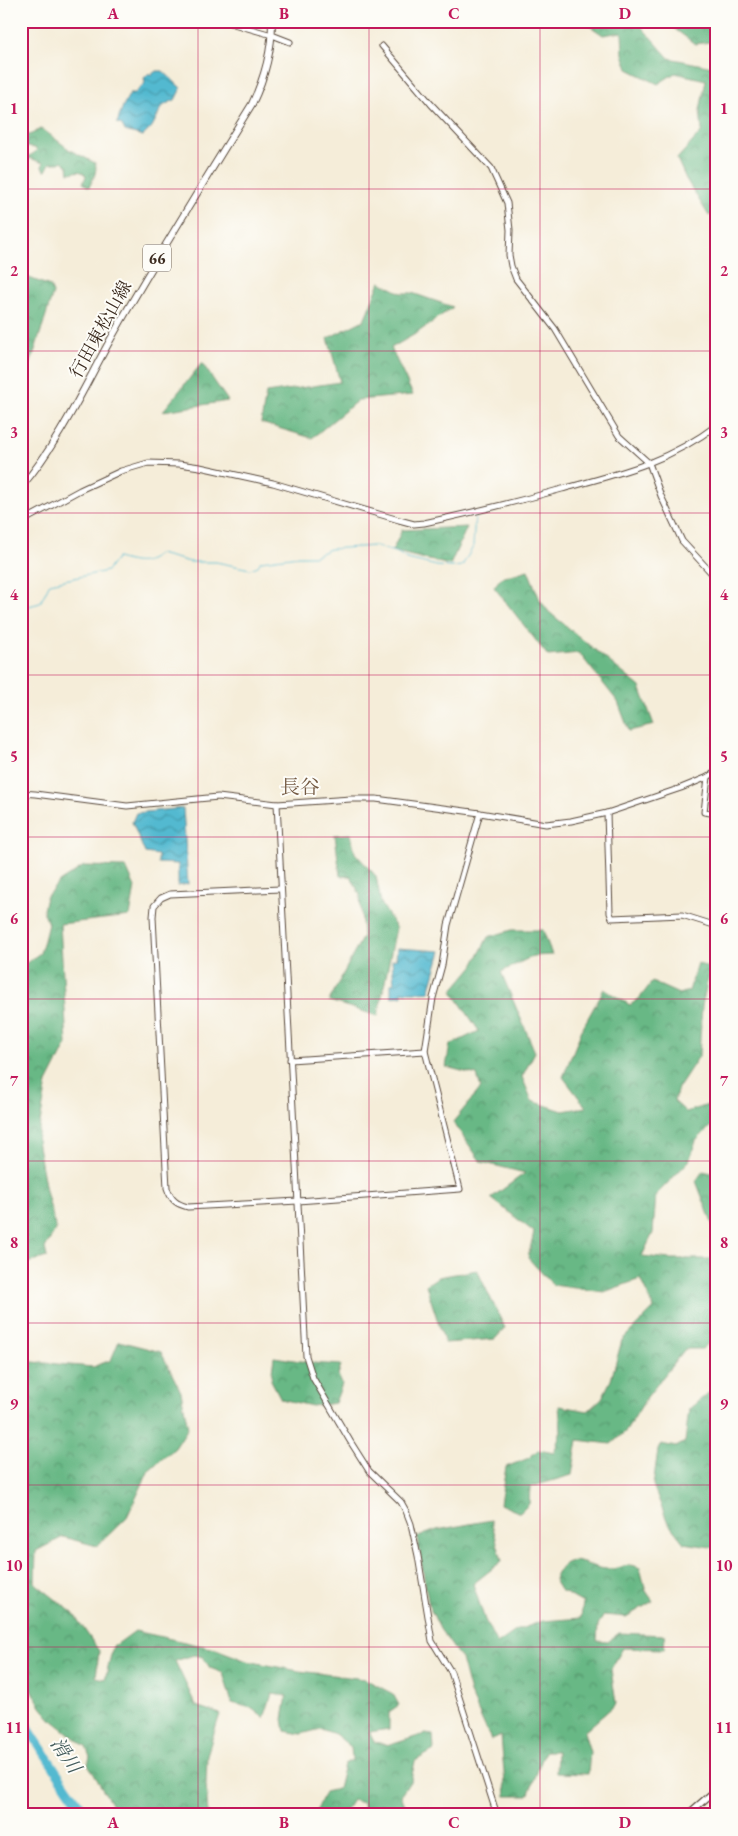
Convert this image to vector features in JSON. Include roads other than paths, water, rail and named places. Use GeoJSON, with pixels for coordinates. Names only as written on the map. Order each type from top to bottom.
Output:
{"type":"FeatureCollection","features":[{"type":"Feature","properties":{"kind":"main road","name":"行田東松山線"},"geometry":{"type":"LineString","coordinates":[[21,487],[60,432],[104,350],[155,262],[252,104],[270,58],[272,21]]}},
{"type":"Feature","properties":{"kind":"main road"},"geometry":{"type":"LineString","coordinates":[[687,1815],[717,1789]]}},
{"type":"Feature","properties":{"kind":"street"},"geometry":{"type":"LineString","coordinates":[[223,21],[272,34],[290,42]]}},
{"type":"Feature","properties":{"kind":"street"},"geometry":{"type":"LineString","coordinates":[[382,46],[431,104],[491,168],[507,203],[511,266],[516,279],[555,329],[620,436],[649,463],[661,496],[682,541],[717,580]]}},
{"type":"Feature","properties":{"kind":"street"},"geometry":{"type":"LineString","coordinates":[[21,522],[80,490],[121,471],[148,463],[200,466],[273,482],[414,524],[439,520],[623,473],[677,451],[717,425]]}},
{"type":"Feature","properties":{"kind":"street"},"geometry":{"type":"LineString","coordinates":[[21,794],[35,794],[127,806],[218,798],[277,804],[351,798],[376,799],[546,824],[607,813],[682,788],[717,771]]}},
{"type":"Feature","properties":{"kind":"street"},"geometry":{"type":"LineString","coordinates":[[708,777],[704,812],[717,814]]}},
{"type":"Feature","properties":{"kind":"street"},"geometry":{"type":"LineString","coordinates":[[277,804],[306,1356],[310,1371],[322,1395],[369,1471],[401,1502],[406,1510],[418,1556],[432,1641],[451,1672],[497,1815]]}},
{"type":"Feature","properties":{"kind":"street"},"geometry":{"type":"LineString","coordinates":[[280,889],[170,894],[161,898],[154,906],[154,962],[167,1188],[173,1201],[188,1207],[298,1201],[460,1188],[425,1051],[432,998],[442,965],[448,924],[480,813]]}},
{"type":"Feature","properties":{"kind":"street"},"geometry":{"type":"LineString","coordinates":[[607,813],[610,914],[612,918],[682,915],[717,926]]}},
{"type":"Feature","properties":{"kind":"street"},"geometry":{"type":"LineString","coordinates":[[290,1060],[425,1051]]}},
{"type":"Feature","properties":{"kind":"water"},"geometry":{"type":"Polygon","coordinates":[[[156,71],[163,71],[181,88],[175,100],[169,102],[161,109],[152,127],[143,136],[125,131],[122,125],[117,123],[123,106],[130,93],[135,93],[145,83],[144,78],[149,73],[151,75],[156,71]]]}},
{"type":"Feature","properties":{"kind":"water"},"geometry":{"type":"Polygon","coordinates":[[[183,808],[188,884],[178,886],[178,864],[158,863],[158,855],[145,853],[132,822],[136,813],[183,808]]]}},
{"type":"Feature","properties":{"kind":"water"},"geometry":{"type":"Polygon","coordinates":[[[397,948],[441,951],[429,992],[402,992],[402,996],[391,997],[391,984],[394,983],[392,960],[396,959],[397,948]]]}},
{"type":"Feature","properties":{"kind":"waterway"},"geometry":{"type":"LineString","coordinates":[[21,612],[29,606],[40,603],[50,583],[107,571],[117,558],[144,562],[159,554],[190,562],[216,562],[250,569],[258,566],[261,561],[298,556],[314,556],[330,549],[374,546],[398,553],[407,559],[437,566],[462,566],[473,547],[475,514]]}},
{"type":"Feature","properties":{"kind":"waterway","name":"滑川"},"geometry":{"type":"LineString","coordinates":[[21,1713],[28,1728],[87,1815]]}},
{"type":"Feature","properties":{"kind":"district","name":"長谷"},"geometry":{"type":"Point","coordinates":[300,787]}}]}
